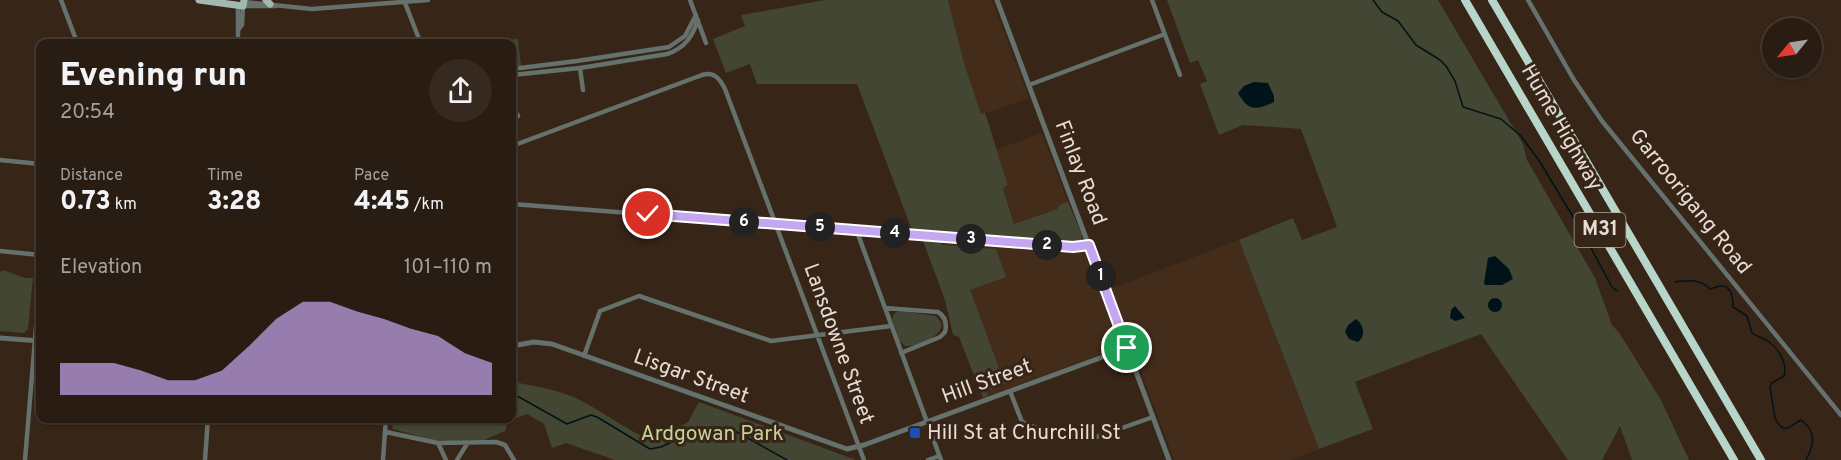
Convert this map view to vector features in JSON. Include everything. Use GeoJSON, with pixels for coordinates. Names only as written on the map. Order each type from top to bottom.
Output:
{"type":"FeatureCollection","features":[{"type":"Feature","properties":{"kind":"highway","name":"Hume Highway"},"geometry":{"type":"LineString","coordinates":[[1465,0],[1734,460]]}},
{"type":"Feature","properties":{"kind":"highway","name":"Hume Highway"},"geometry":{"type":"LineString","coordinates":[[1492,0],[1761,460]]}},
{"type":"Feature","properties":{"kind":"main road"},"geometry":{"type":"LineString","coordinates":[[199,0],[241,2]]}},
{"type":"Feature","properties":{"kind":"main road"},"geometry":{"type":"LineString","coordinates":[[225,0],[241,2]]}},
{"type":"Feature","properties":{"kind":"street"},"geometry":{"type":"LineString","coordinates":[[61,0],[75,37]]}},
{"type":"Feature","properties":{"kind":"street"},"geometry":{"type":"LineString","coordinates":[[238,39],[237,25],[241,2],[270,3],[312,9],[428,0]]}},
{"type":"Feature","properties":{"kind":"street"},"geometry":{"type":"LineString","coordinates":[[690,0],[706,43]]}},
{"type":"Feature","properties":{"kind":"street","name":"Finlay Road"},"geometry":{"type":"LineString","coordinates":[[997,0],[1169,460]]}},
{"type":"Feature","properties":{"kind":"street"},"geometry":{"type":"LineString","coordinates":[[1152,0],[1180,75]]}},
{"type":"Feature","properties":{"kind":"street","name":"Garroorigang Road"},"geometry":{"type":"LineString","coordinates":[[1528,0],[1602,121],[1841,415]]}},
{"type":"Feature","properties":{"kind":"street"},"geometry":{"type":"LineString","coordinates":[[405,3],[419,39]]}},
{"type":"Feature","properties":{"kind":"street"},"geometry":{"type":"LineString","coordinates":[[516,75],[580,68],[673,52],[690,40],[697,17]]}},
{"type":"Feature","properties":{"kind":"street"},"geometry":{"type":"LineString","coordinates":[[516,68],[669,47],[685,36],[697,17]]}},
{"type":"Feature","properties":{"kind":"street"},"geometry":{"type":"LineString","coordinates":[[1029,85],[1165,34]]}},
{"type":"Feature","properties":{"kind":"street"},"geometry":{"type":"LineString","coordinates":[[580,68],[584,90]]}},
{"type":"Feature","properties":{"kind":"street","name":"Lansdowne Street"},"geometry":{"type":"LineString","coordinates":[[516,145],[707,73],[713,74],[725,89],[864,460]]}},
{"type":"Feature","properties":{"kind":"street"},"geometry":{"type":"LineString","coordinates":[[0,160],[36,164]]}},
{"type":"Feature","properties":{"kind":"street"},"geometry":{"type":"LineString","coordinates":[[516,204],[1073,247],[1089,245]]}},
{"type":"Feature","properties":{"kind":"street"},"geometry":{"type":"LineString","coordinates":[[856,229],[940,458],[928,460]]}},
{"type":"Feature","properties":{"kind":"street"},"geometry":{"type":"LineString","coordinates":[[0,251],[36,255]]}},
{"type":"Feature","properties":{"kind":"street"},"geometry":{"type":"LineString","coordinates":[[584,356],[600,311],[639,296],[766,341],[891,326]]}},
{"type":"Feature","properties":{"kind":"street"},"geometry":{"type":"LineString","coordinates":[[885,308],[938,312],[946,321],[945,332],[940,337],[901,353]]}},
{"type":"Feature","properties":{"kind":"street"},"geometry":{"type":"LineString","coordinates":[[0,338],[36,341]]}},
{"type":"Feature","properties":{"kind":"street","name":"Lisgar Street"},"geometry":{"type":"LineString","coordinates":[[516,345],[525,342],[543,342],[835,446],[847,449],[859,447]]}},
{"type":"Feature","properties":{"kind":"street","name":"Hill Street"},"geometry":{"type":"LineString","coordinates":[[859,447],[1127,348]]}},
{"type":"Feature","properties":{"kind":"street"},"geometry":{"type":"LineString","coordinates":[[25,460],[36,359]]}},
{"type":"Feature","properties":{"kind":"street"},"geometry":{"type":"LineString","coordinates":[[1010,391],[1022,422],[1062,438],[1092,439],[1153,417]]}},
{"type":"Feature","properties":{"kind":"street"},"geometry":{"type":"LineString","coordinates":[[205,460],[208,423]]}},
{"type":"Feature","properties":{"kind":"street"},"geometry":{"type":"LineString","coordinates":[[383,460],[386,423]]}},
{"type":"Feature","properties":{"kind":"street"},"geometry":{"type":"LineString","coordinates":[[386,432],[438,443],[496,442],[505,445],[514,460]]}},
{"type":"Feature","properties":{"kind":"street"},"geometry":{"type":"LineString","coordinates":[[438,443],[446,460]]}},
{"type":"Feature","properties":{"kind":"street"},"geometry":{"type":"LineString","coordinates":[[457,460],[467,444]]}},
{"type":"Feature","properties":{"kind":"shaded area"},"geometry":{"type":"Polygon","coordinates":[[[948,0],[992,0],[1029,98],[981,115],[964,63],[948,0]]]}},
{"type":"Feature","properties":{"kind":"shaded area"},"geometry":{"type":"Polygon","coordinates":[[[1254,82],[1268,83],[1274,96],[1274,102],[1258,108],[1246,104],[1238,93],[1244,86],[1254,82]]]}},
{"type":"Feature","properties":{"kind":"shaded area"},"geometry":{"type":"Polygon","coordinates":[[[1042,133],[1068,202],[1014,224],[1003,187],[1008,186],[995,150],[1042,133]]]}},
{"type":"Feature","properties":{"kind":"shaded area"},"geometry":{"type":"Polygon","coordinates":[[[940,239],[1083,252],[1089,257],[1120,344],[1112,350],[988,396],[966,341],[940,239]]]}},
{"type":"Feature","properties":{"kind":"shaded area"},"geometry":{"type":"Polygon","coordinates":[[[1239,240],[1319,449],[1291,460],[1174,460],[1110,289],[1239,240]]]}},
{"type":"Feature","properties":{"kind":"shaded area"},"geometry":{"type":"Polygon","coordinates":[[[1495,256],[1509,269],[1513,279],[1502,285],[1485,285],[1488,258],[1495,256]]]}},
{"type":"Feature","properties":{"kind":"shaded area"},"geometry":{"type":"Polygon","coordinates":[[[1495,298],[1500,300],[1502,305],[1500,310],[1495,312],[1490,310],[1488,305],[1490,300],[1495,298]]]}},
{"type":"Feature","properties":{"kind":"shaded area"},"geometry":{"type":"Polygon","coordinates":[[[1455,306],[1465,318],[1455,321],[1450,318],[1451,310],[1455,306]]]}},
{"type":"Feature","properties":{"kind":"shaded area"},"geometry":{"type":"Polygon","coordinates":[[[1356,319],[1363,330],[1361,340],[1358,342],[1349,339],[1345,332],[1348,325],[1356,319]]]}},
{"type":"Feature","properties":{"kind":"green space"},"geometry":{"type":"Polygon","coordinates":[[[825,0],[948,0],[964,63],[981,114],[985,113],[1008,185],[1003,188],[1014,224],[1057,209],[1061,204],[1068,202],[1082,235],[1081,241],[1069,245],[912,230],[857,84],[757,84],[750,64],[726,73],[713,39],[745,26],[741,15],[825,0]]]}},
{"type":"Feature","properties":{"kind":"green space"},"geometry":{"type":"Polygon","coordinates":[[[1167,0],[1438,0],[1523,144],[1527,160],[1595,278],[1612,325],[1661,400],[1689,460],[1632,460],[1620,426],[1602,460],[1568,460],[1481,334],[1355,382],[1373,429],[1319,449],[1239,240],[1293,218],[1302,240],[1337,227],[1301,129],[1243,125],[1219,135],[1200,84],[1207,81],[1198,60],[1190,63],[1167,0]]]}},
{"type":"Feature","properties":{"kind":"green space"},"geometry":{"type":"Polygon","coordinates":[[[516,39],[518,39],[521,66],[516,67],[516,39]]]}},
{"type":"Feature","properties":{"kind":"green space"},"geometry":{"type":"Polygon","coordinates":[[[922,238],[940,239],[942,245],[996,249],[1006,277],[970,290],[1005,384],[986,391],[988,396],[983,398],[959,337],[953,335],[945,300],[922,238]]]}},
{"type":"Feature","properties":{"kind":"green space"},"geometry":{"type":"Polygon","coordinates":[[[3,270],[25,278],[33,278],[28,329],[24,333],[0,331],[0,272],[3,270]]]}},
{"type":"Feature","properties":{"kind":"green space"},"geometry":{"type":"Polygon","coordinates":[[[900,311],[936,316],[942,324],[937,333],[928,340],[916,345],[905,346],[899,340],[892,318],[900,311]]]}},
{"type":"Feature","properties":{"kind":"green space","name":"Ardgowan Park"},"geometry":{"type":"Polygon","coordinates":[[[516,374],[519,383],[571,396],[653,441],[688,422],[699,402],[856,460],[615,460],[566,443],[552,448],[544,424],[527,414],[516,418],[516,374]]]}},
{"type":"Feature","properties":{"kind":"green space","name":"Ardgowan Park"},"geometry":{"type":"Polygon","coordinates":[[[392,423],[507,423],[505,431],[484,440],[432,440],[393,429],[392,423]]]}},
{"type":"Feature","properties":{"kind":"waterway"},"geometry":{"type":"LineString","coordinates":[[1373,0],[1382,12],[1398,21],[1416,45],[1446,66],[1455,81],[1463,107],[1501,119],[1521,136],[1540,162],[1612,287],[1617,291]]}},
{"type":"Feature","properties":{"kind":"waterway"},"geometry":{"type":"LineString","coordinates":[[1675,282],[1694,281],[1703,283],[1710,289],[1720,286],[1728,288],[1733,307],[1747,316],[1752,333],[1769,342],[1779,353],[1784,362],[1785,371],[1784,376],[1772,383],[1770,387],[1775,418],[1784,428],[1801,420],[1810,429],[1813,438],[1806,460]]}},
{"type":"Feature","properties":{"kind":"waterway"},"geometry":{"type":"LineString","coordinates":[[516,395],[567,424],[591,415],[597,417],[650,449],[661,447],[678,439],[690,429],[719,427],[735,431],[787,460]]}},
{"type":"Feature","properties":{"kind":"place","name":"Hill St at Churchill St"},"geometry":{"type":"Point","coordinates":[915,433]}},
{"type":"Feature","properties":{"kind":"route"},"geometry":{"type":"LineString","coordinates":[[648,214],[1073,247],[1089,245],[1127,348]]}}]}
